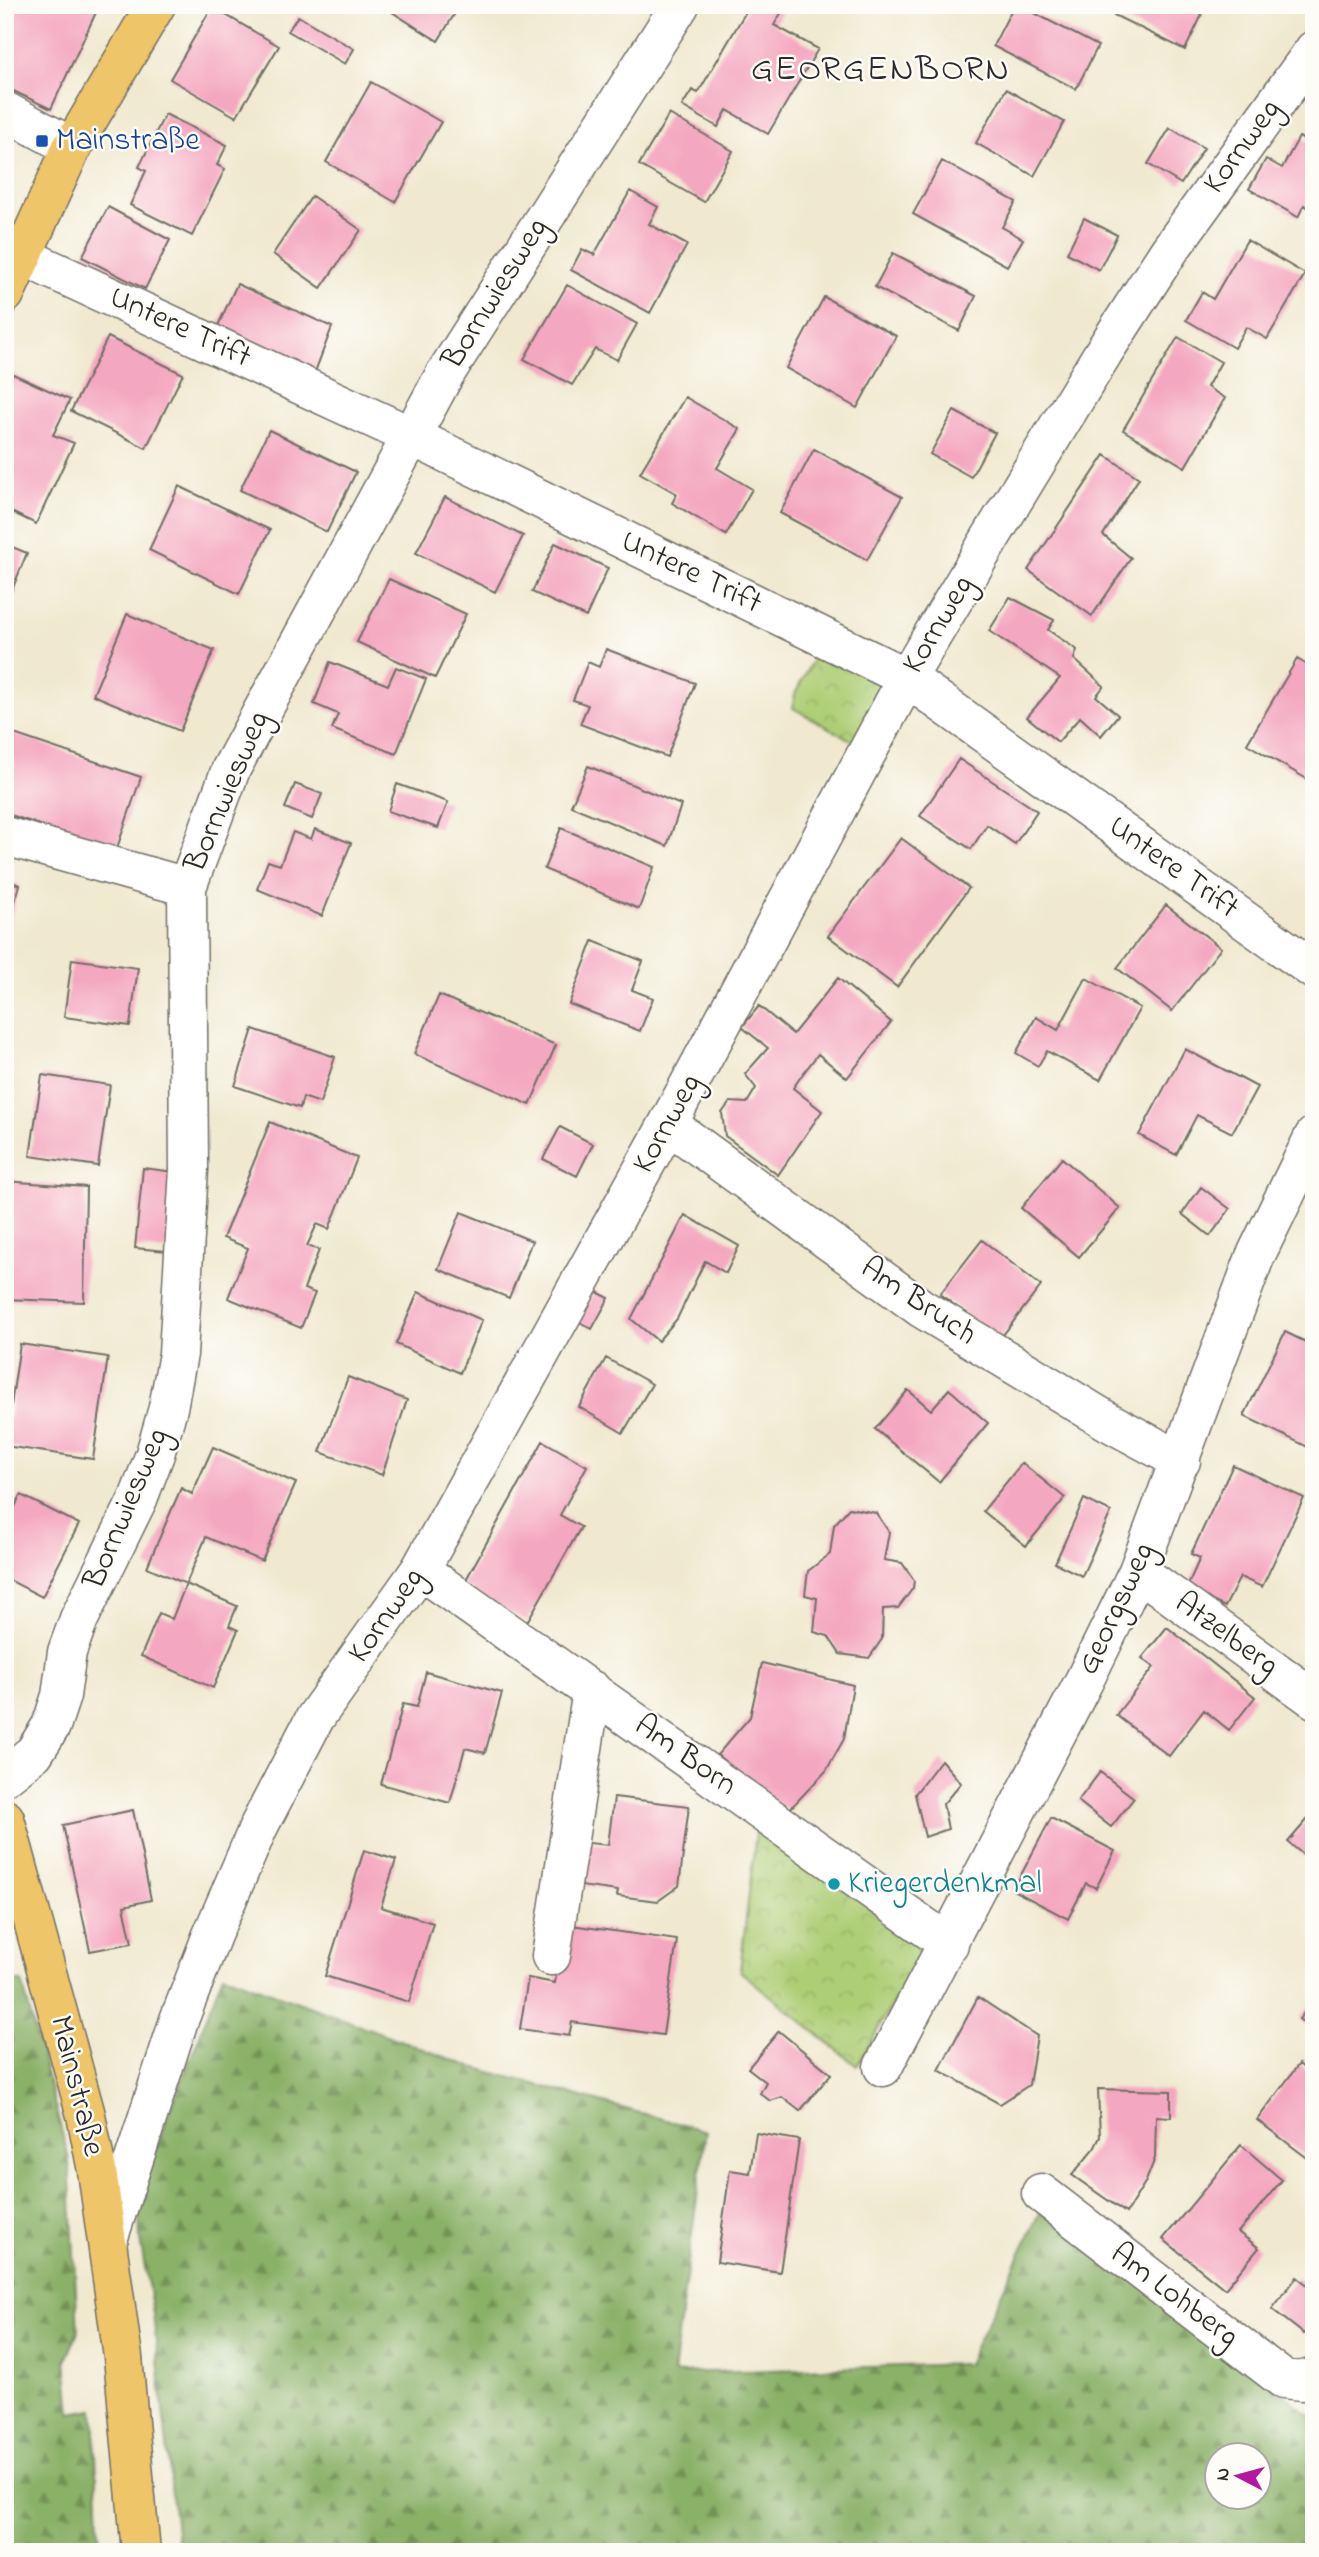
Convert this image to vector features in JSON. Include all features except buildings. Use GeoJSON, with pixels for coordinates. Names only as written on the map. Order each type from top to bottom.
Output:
{"type":"FeatureCollection","features":[{"type":"Feature","properties":{"kind":"main road"},"geometry":{"type":"LineString","coordinates":[[5,294],[14,251],[156,5]]}},
{"type":"Feature","properties":{"kind":"main road","name":"Mainstraße"},"geometry":{"type":"LineString","coordinates":[[5,1819],[86,2115],[108,2240],[123,2357],[141,2552]]}},
{"type":"Feature","properties":{"kind":"street","name":"Bornwiesweg"},"geometry":{"type":"LineString","coordinates":[[5,1776],[34,1753],[51,1726],[61,1696],[67,1652],[79,1619],[138,1499],[168,1408],[178,1354],[189,1169],[187,887],[231,769],[445,374],[680,5]]}},
{"type":"Feature","properties":{"kind":"street","name":"Kornweg"},"geometry":{"type":"LineString","coordinates":[[108,2240],[178,2020],[259,1826],[315,1718],[420,1570],[668,1124],[907,678],[1140,296],[1215,186],[1314,50]]}},
{"type":"Feature","properties":{"kind":"street"},"geometry":{"type":"LineString","coordinates":[[5,111],[72,147]]}},
{"type":"Feature","properties":{"kind":"street","name":"Untere Trift"},"geometry":{"type":"LineString","coordinates":[[14,251],[411,436],[907,678],[1314,970]]}},
{"type":"Feature","properties":{"kind":"street"},"geometry":{"type":"LineString","coordinates":[[5,836],[187,887]]}},
{"type":"Feature","properties":{"kind":"street","name":"Am Bruch"},"geometry":{"type":"LineString","coordinates":[[668,1124],[921,1308],[1109,1422],[1181,1461]]}},
{"type":"Feature","properties":{"kind":"street","name":"Georgsweg"},"geometry":{"type":"LineString","coordinates":[[883,2067],[949,1944],[1138,1571],[1255,1257],[1314,1136]]}},
{"type":"Feature","properties":{"kind":"street","name":"Am Born"},"geometry":{"type":"LineString","coordinates":[[420,1570],[949,1944]]}},
{"type":"Feature","properties":{"kind":"street","name":"Atzelberg"},"geometry":{"type":"LineString","coordinates":[[1138,1571],[1314,1699]]}},
{"type":"Feature","properties":{"kind":"street"},"geometry":{"type":"LineString","coordinates":[[551,1956],[592,1690]]}},
{"type":"Feature","properties":{"kind":"street","name":"Am Lohberg"},"geometry":{"type":"LineString","coordinates":[[1041,2193],[1283,2379],[1301,2381],[1314,2377]]}},
{"type":"Feature","properties":{"kind":"green space"},"geometry":{"type":"Polygon","coordinates":[[[820,645],[887,679],[856,743],[793,708],[795,694],[820,645]]]}},
{"type":"Feature","properties":{"kind":"green space"},"geometry":{"type":"Polygon","coordinates":[[[757,1824],[925,1947],[857,2066],[740,1971],[757,1824]]]}},
{"type":"Feature","properties":{"kind":"green space"},"geometry":{"type":"Polygon","coordinates":[[[223,1974],[469,2066],[706,2131],[673,2373],[967,2364],[1042,2209],[1314,2418],[1314,2552],[178,2552],[153,2313],[140,2240],[138,2195],[223,1974]]]}},
{"type":"Feature","properties":{"kind":"green space"},"geometry":{"type":"Polygon","coordinates":[[[5,1979],[22,1982],[69,2159],[78,2332],[66,2360],[71,2413],[94,2409],[100,2552],[5,2552],[5,1979]]]}},
{"type":"Feature","properties":{"kind":"place","name":"Mainstraße"},"geometry":{"type":"Point","coordinates":[42,141]}},
{"type":"Feature","properties":{"kind":"place","name":"Kriegerdenkmal"},"geometry":{"type":"Point","coordinates":[834,1884]}},
{"type":"Feature","properties":{"kind":"district","name":"GEORGENBORN"},"geometry":{"type":"Point","coordinates":[881,70]}}]}
